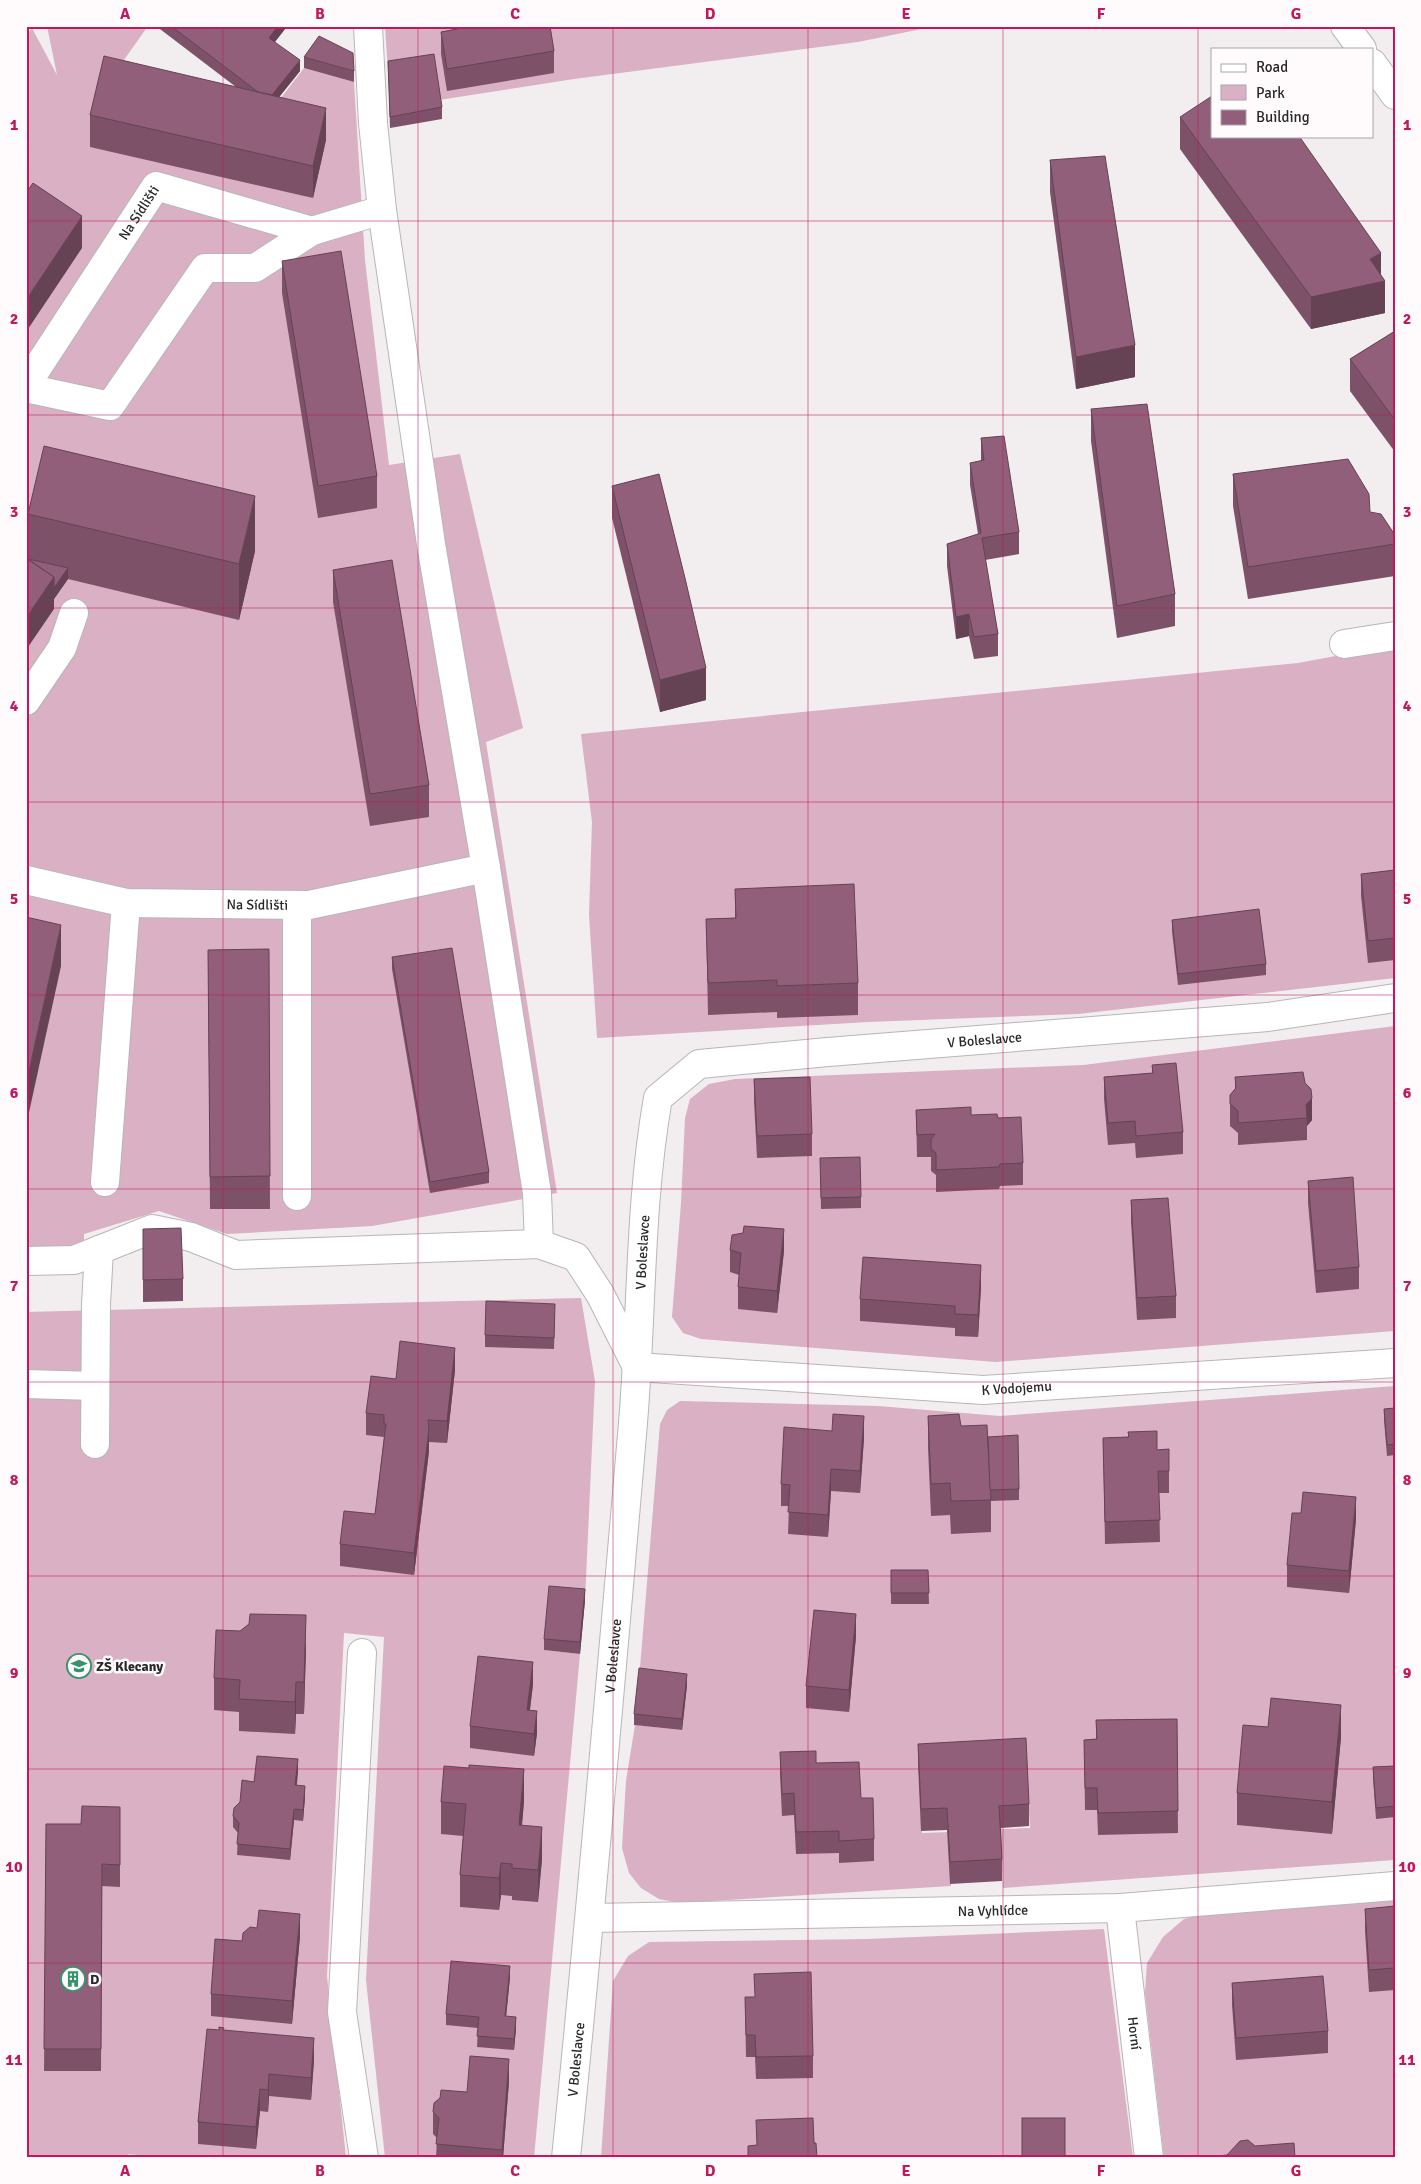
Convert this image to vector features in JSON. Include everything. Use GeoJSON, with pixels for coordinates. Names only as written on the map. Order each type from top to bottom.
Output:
{"type":"FeatureCollection","features":[{"type":"Feature","properties":{"kind":"street"},"geometry":{"type":"LineString","coordinates":[[368,26],[372,124],[382,210],[431,544],[486,868],[537,1193],[539,1244]]}},
{"type":"Feature","properties":{"kind":"street"},"geometry":{"type":"LineString","coordinates":[[1374,66],[1395,95]]}},
{"type":"Feature","properties":{"kind":"street","name":"Na Sídlišti"},"geometry":{"type":"LineString","coordinates":[[26,386],[156,186],[312,231]]}},
{"type":"Feature","properties":{"kind":"street"},"geometry":{"type":"LineString","coordinates":[[26,386],[110,406],[204,268],[255,268],[312,231],[382,210]]}},
{"type":"Feature","properties":{"kind":"street"},"geometry":{"type":"LineString","coordinates":[[26,701],[62,648],[74,613]]}},
{"type":"Feature","properties":{"kind":"street"},"geometry":{"type":"LineString","coordinates":[[1344,644],[1395,636]]}},
{"type":"Feature","properties":{"kind":"street","name":"Na Sídlišti"},"geometry":{"type":"LineString","coordinates":[[26,880],[126,904],[309,905],[486,868]]}},
{"type":"Feature","properties":{"kind":"street"},"geometry":{"type":"LineString","coordinates":[[105,1182],[126,904]]}},
{"type":"Feature","properties":{"kind":"street"},"geometry":{"type":"LineString","coordinates":[[297,905],[297,1196]]}},
{"type":"Feature","properties":{"kind":"street","name":"V Boleslavce"},"geometry":{"type":"LineString","coordinates":[[566,2158],[591,1918],[637,1367],[649,1150],[658,1098],[699,1064],[838,1051],[1268,1017],[1395,998]]}},
{"type":"Feature","properties":{"kind":"street"},"geometry":{"type":"LineString","coordinates":[[26,1261],[74,1260],[152,1229],[191,1237],[236,1255],[539,1244],[576,1257],[600,1294],[637,1367]]}},
{"type":"Feature","properties":{"kind":"street"},"geometry":{"type":"LineString","coordinates":[[95,1444],[99,1250]]}},
{"type":"Feature","properties":{"kind":"street","name":"K Vodojemu"},"geometry":{"type":"LineString","coordinates":[[637,1367],[983,1390],[1395,1363]]}},
{"type":"Feature","properties":{"kind":"street"},"geometry":{"type":"LineString","coordinates":[[26,1384],[95,1386]]}},
{"type":"Feature","properties":{"kind":"street"},"geometry":{"type":"LineString","coordinates":[[362,1653],[342,2012],[364,2158]]}},
{"type":"Feature","properties":{"kind":"street","name":"Na Vyhlídce"},"geometry":{"type":"LineString","coordinates":[[591,1918],[1120,1908],[1395,1886]]}},
{"type":"Feature","properties":{"kind":"street","name":"Horní"},"geometry":{"type":"LineString","coordinates":[[1120,1908],[1149,2158]]}},
{"type":"Feature","properties":{"kind":"green space"},"geometry":{"type":"Polygon","coordinates":[[[47,26],[148,26],[104,88],[313,198],[326,140],[260,125],[304,68],[354,82],[365,260],[389,465],[460,454],[523,728],[486,742],[557,1193],[372,1226],[227,1234],[159,1211],[84,1234],[84,1242],[64,1250],[26,1251],[26,36],[32,28],[57,75],[47,26]]]}},
{"type":"Feature","properties":{"kind":"green space"},"geometry":{"type":"Polygon","coordinates":[[[385,26],[936,26],[858,42],[574,79],[439,100],[434,65],[388,72],[385,26]]]}},
{"type":"Feature","properties":{"kind":"green space"},"geometry":{"type":"Polygon","coordinates":[[[1395,645],[1395,978],[1078,1014],[868,1022],[597,1038],[589,915],[592,822],[581,734],[1298,663],[1395,645]]]}},
{"type":"Feature","properties":{"kind":"green space"},"geometry":{"type":"Polygon","coordinates":[[[1395,1026],[1395,1331],[996,1362],[701,1339],[683,1333],[672,1317],[681,1203],[685,1118],[690,1099],[709,1084],[735,1079],[1083,1065],[1395,1026]]]}},
{"type":"Feature","properties":{"kind":"green space"},"geometry":{"type":"Polygon","coordinates":[[[581,1298],[595,1381],[585,1600],[549,1597],[544,1650],[580,1654],[534,2158],[385,2158],[366,1980],[384,1637],[344,1633],[327,1976],[346,2158],[168,2158],[128,2154],[127,2158],[26,2158],[26,1312],[581,1298]]]}},
{"type":"Feature","properties":{"kind":"green space"},"geometry":{"type":"Polygon","coordinates":[[[1395,1386],[1395,1860],[1003,1888],[1001,1829],[1030,1828],[1026,1762],[918,1768],[922,1833],[949,1832],[951,1886],[680,1903],[659,1899],[641,1888],[629,1873],[622,1848],[626,1781],[635,1725],[682,1730],[639,1680],[660,1424],[667,1410],[680,1401],[878,1406],[1000,1416],[1395,1386]]]}},
{"type":"Feature","properties":{"kind":"green space"},"geometry":{"type":"Polygon","coordinates":[[[1395,1900],[1395,2158],[1164,2158],[1145,1992],[1147,1963],[1163,1937],[1184,1919],[1213,1911],[1395,1900]]]}},
{"type":"Feature","properties":{"kind":"green space"},"geometry":{"type":"Polygon","coordinates":[[[1104,1929],[1133,2158],[601,2158],[613,1981],[628,1956],[649,1942],[867,1939],[1104,1929]]]}},
{"type":"Feature","properties":{"kind":"building"},"geometry":{"type":"Polygon","coordinates":[[[171,26],[278,26],[269,38],[300,60],[272,95],[258,92],[171,26]]]}},
{"type":"Feature","properties":{"kind":"building"},"geometry":{"type":"Polygon","coordinates":[[[473,26],[550,26],[554,51],[447,69],[441,32],[473,26]]]}},
{"type":"Feature","properties":{"kind":"building"},"geometry":{"type":"Polygon","coordinates":[[[319,36],[353,53],[354,71],[304,57],[319,36]]]}},
{"type":"Feature","properties":{"kind":"building"},"geometry":{"type":"Polygon","coordinates":[[[434,54],[442,107],[390,117],[388,61],[434,54]]]}},
{"type":"Feature","properties":{"kind":"building"},"geometry":{"type":"Polygon","coordinates":[[[104,56],[326,108],[313,166],[90,115],[104,56]]]}},
{"type":"Feature","properties":{"kind":"building"},"geometry":{"type":"Polygon","coordinates":[[[1211,97],[1211,138],[1300,138],[1381,253],[1370,259],[1385,281],[1311,297],[1180,117],[1211,97]]]}},
{"type":"Feature","properties":{"kind":"building"},"geometry":{"type":"Polygon","coordinates":[[[1105,156],[1135,345],[1076,357],[1050,160],[1105,156]]]}},
{"type":"Feature","properties":{"kind":"building"},"geometry":{"type":"Polygon","coordinates":[[[33,183],[82,216],[26,300],[26,193],[33,183]]]}},
{"type":"Feature","properties":{"kind":"building"},"geometry":{"type":"Polygon","coordinates":[[[341,251],[377,476],[318,486],[282,261],[341,251]]]}},
{"type":"Feature","properties":{"kind":"building"},"geometry":{"type":"Polygon","coordinates":[[[1395,331],[1395,420],[1350,359],[1395,331]]]}},
{"type":"Feature","properties":{"kind":"building"},"geometry":{"type":"Polygon","coordinates":[[[1147,404],[1175,594],[1117,606],[1091,409],[1147,404]]]}},
{"type":"Feature","properties":{"kind":"building"},"geometry":{"type":"Polygon","coordinates":[[[1004,436],[1019,532],[982,538],[998,634],[974,637],[969,614],[956,617],[947,544],[981,533],[970,463],[984,460],[981,438],[1004,436]]]}},
{"type":"Feature","properties":{"kind":"building"},"geometry":{"type":"Polygon","coordinates":[[[44,446],[255,496],[239,564],[28,514],[44,446]]]}},
{"type":"Feature","properties":{"kind":"building"},"geometry":{"type":"Polygon","coordinates":[[[1348,459],[1369,494],[1370,512],[1381,514],[1395,535],[1395,544],[1248,567],[1233,474],[1348,459]]]}},
{"type":"Feature","properties":{"kind":"building"},"geometry":{"type":"Polygon","coordinates":[[[659,474],[706,668],[660,680],[612,486],[659,474]]]}},
{"type":"Feature","properties":{"kind":"building"},"geometry":{"type":"Polygon","coordinates":[[[26,558],[54,577],[26,618],[26,558]]]}},
{"type":"Feature","properties":{"kind":"building"},"geometry":{"type":"Polygon","coordinates":[[[28,559],[68,568],[54,588],[54,577],[28,559]]]}},
{"type":"Feature","properties":{"kind":"building"},"geometry":{"type":"Polygon","coordinates":[[[392,560],[429,785],[370,794],[333,570],[392,560]]]}},
{"type":"Feature","properties":{"kind":"building"},"geometry":{"type":"Polygon","coordinates":[[[1395,870],[1395,938],[1368,941],[1361,874],[1395,870]]]}},
{"type":"Feature","properties":{"kind":"building"},"geometry":{"type":"Polygon","coordinates":[[[854,884],[858,983],[777,986],[777,980],[708,983],[706,919],[736,918],[735,889],[854,884]]]}},
{"type":"Feature","properties":{"kind":"building"},"geometry":{"type":"Polygon","coordinates":[[[1259,909],[1266,964],[1178,974],[1172,920],[1259,909]]]}},
{"type":"Feature","properties":{"kind":"building"},"geometry":{"type":"Polygon","coordinates":[[[26,917],[61,925],[26,1085],[26,917]]]}},
{"type":"Feature","properties":{"kind":"building"},"geometry":{"type":"Polygon","coordinates":[[[452,948],[489,1172],[430,1182],[392,957],[452,948]]]}},
{"type":"Feature","properties":{"kind":"building"},"geometry":{"type":"Polygon","coordinates":[[[269,949],[270,1176],[210,1177],[208,950],[269,949]]]}},
{"type":"Feature","properties":{"kind":"building"},"geometry":{"type":"Polygon","coordinates":[[[1176,1063],[1183,1132],[1136,1136],[1135,1121],[1108,1123],[1104,1077],[1153,1073],[1152,1065],[1176,1063]]]}},
{"type":"Feature","properties":{"kind":"building"},"geometry":{"type":"Polygon","coordinates":[[[1303,1072],[1305,1083],[1311,1089],[1312,1098],[1306,1105],[1307,1118],[1238,1123],[1238,1111],[1230,1104],[1230,1095],[1236,1088],[1235,1077],[1303,1072]]]}},
{"type":"Feature","properties":{"kind":"building"},"geometry":{"type":"Polygon","coordinates":[[[810,1077],[812,1134],[757,1136],[754,1079],[810,1077]]]}},
{"type":"Feature","properties":{"kind":"building"},"geometry":{"type":"Polygon","coordinates":[[[971,1107],[971,1115],[997,1114],[998,1118],[1021,1117],[1023,1163],[1000,1164],[999,1167],[936,1170],[936,1153],[931,1149],[931,1139],[935,1134],[917,1135],[916,1110],[971,1107]]]}},
{"type":"Feature","properties":{"kind":"building"},"geometry":{"type":"Polygon","coordinates":[[[860,1157],[861,1197],[821,1198],[820,1158],[860,1157]]]}},
{"type":"Feature","properties":{"kind":"building"},"geometry":{"type":"Polygon","coordinates":[[[1353,1177],[1359,1267],[1316,1271],[1308,1181],[1353,1177]]]}},
{"type":"Feature","properties":{"kind":"building"},"geometry":{"type":"Polygon","coordinates":[[[1168,1198],[1176,1296],[1137,1298],[1131,1200],[1168,1198]]]}},
{"type":"Feature","properties":{"kind":"building"},"geometry":{"type":"Polygon","coordinates":[[[744,1226],[784,1229],[777,1291],[738,1287],[741,1253],[730,1250],[732,1235],[743,1233],[744,1226]]]}},
{"type":"Feature","properties":{"kind":"building"},"geometry":{"type":"Polygon","coordinates":[[[181,1228],[183,1279],[143,1280],[143,1229],[181,1228]]]}},
{"type":"Feature","properties":{"kind":"building"},"geometry":{"type":"Polygon","coordinates":[[[863,1257],[981,1265],[978,1315],[955,1314],[955,1306],[860,1299],[863,1257]]]}},
{"type":"Feature","properties":{"kind":"building"},"geometry":{"type":"Polygon","coordinates":[[[486,1301],[555,1304],[554,1338],[485,1335],[486,1301]]]}},
{"type":"Feature","properties":{"kind":"building"},"geometry":{"type":"Polygon","coordinates":[[[400,1341],[455,1348],[447,1421],[428,1420],[429,1429],[414,1553],[340,1544],[344,1511],[375,1514],[386,1424],[384,1424],[384,1415],[366,1413],[371,1376],[396,1379],[400,1341]]]}},
{"type":"Feature","properties":{"kind":"building"},"geometry":{"type":"Polygon","coordinates":[[[1395,1408],[1395,1444],[1387,1445],[1384,1409],[1395,1408]]]}},
{"type":"Feature","properties":{"kind":"building"},"geometry":{"type":"Polygon","coordinates":[[[833,1414],[864,1416],[860,1471],[831,1469],[828,1515],[788,1512],[790,1485],[781,1484],[784,1427],[832,1431],[833,1414]]]}},
{"type":"Feature","properties":{"kind":"building"},"geometry":{"type":"Polygon","coordinates":[[[959,1414],[961,1426],[987,1425],[991,1500],[951,1501],[950,1483],[931,1484],[928,1416],[959,1414]]]}},
{"type":"Feature","properties":{"kind":"building"},"geometry":{"type":"Polygon","coordinates":[[[1157,1431],[1157,1450],[1169,1449],[1169,1471],[1158,1471],[1160,1520],[1105,1522],[1103,1438],[1129,1437],[1128,1432],[1157,1431]]]}},
{"type":"Feature","properties":{"kind":"building"},"geometry":{"type":"Polygon","coordinates":[[[1018,1435],[1019,1489],[990,1490],[988,1437],[1018,1435]]]}},
{"type":"Feature","properties":{"kind":"building"},"geometry":{"type":"Polygon","coordinates":[[[1303,1492],[1356,1497],[1349,1571],[1287,1565],[1292,1513],[1301,1513],[1303,1492]]]}},
{"type":"Feature","properties":{"kind":"building"},"geometry":{"type":"Polygon","coordinates":[[[891,1570],[928,1570],[929,1593],[891,1593],[891,1570]]]}},
{"type":"Feature","properties":{"kind":"building"},"geometry":{"type":"Polygon","coordinates":[[[549,1586],[585,1589],[580,1642],[544,1639],[549,1586]]]}},
{"type":"Feature","properties":{"kind":"building"},"geometry":{"type":"Polygon","coordinates":[[[814,1610],[856,1614],[849,1690],[806,1686],[814,1610]]]}},
{"type":"Feature","properties":{"kind":"building"},"geometry":{"type":"Polygon","coordinates":[[[250,1614],[306,1615],[304,1682],[296,1682],[295,1702],[239,1699],[240,1680],[214,1678],[216,1630],[240,1631],[249,1624],[250,1614]]]}},
{"type":"Feature","properties":{"kind":"building"},"geometry":{"type":"Polygon","coordinates":[[[478,1656],[533,1662],[527,1710],[537,1711],[534,1734],[470,1726],[478,1656]]]}},
{"type":"Feature","properties":{"kind":"building"},"geometry":{"type":"Polygon","coordinates":[[[639,1668],[687,1674],[682,1719],[634,1714],[639,1668]]]}},
{"type":"Feature","properties":{"kind":"building"},"geometry":{"type":"Polygon","coordinates":[[[1271,1698],[1341,1705],[1332,1802],[1237,1793],[1243,1725],[1268,1727],[1271,1698]]]}},
{"type":"Feature","properties":{"kind":"building"},"geometry":{"type":"Polygon","coordinates":[[[1177,1719],[1178,1811],[1098,1813],[1097,1788],[1085,1788],[1084,1740],[1097,1739],[1096,1720],[1177,1719]]]}},
{"type":"Feature","properties":{"kind":"building"},"geometry":{"type":"Polygon","coordinates":[[[1026,1738],[1029,1804],[999,1806],[1002,1859],[950,1862],[947,1808],[921,1809],[918,1744],[1026,1738]]]}},
{"type":"Feature","properties":{"kind":"building"},"geometry":{"type":"Polygon","coordinates":[[[816,1751],[816,1763],[859,1762],[861,1798],[873,1798],[874,1839],[839,1841],[839,1831],[796,1832],[794,1793],[782,1794],[780,1752],[816,1751]]]}},
{"type":"Feature","properties":{"kind":"building"},"geometry":{"type":"Polygon","coordinates":[[[257,1756],[298,1759],[295,1785],[305,1786],[303,1810],[294,1809],[290,1849],[237,1844],[239,1823],[233,1816],[234,1808],[240,1802],[242,1780],[254,1782],[257,1756]]]}},
{"type":"Feature","properties":{"kind":"building"},"geometry":{"type":"Polygon","coordinates":[[[469,1765],[524,1769],[519,1825],[542,1827],[538,1870],[512,1868],[512,1864],[501,1863],[499,1878],[460,1875],[466,1804],[441,1802],[444,1766],[469,1768],[469,1765]]]}},
{"type":"Feature","properties":{"kind":"building"},"geometry":{"type":"Polygon","coordinates":[[[1395,1766],[1395,1806],[1376,1808],[1373,1767],[1395,1766]]]}},
{"type":"Feature","properties":{"kind":"building","name":"D"},"geometry":{"type":"Polygon","coordinates":[[[82,1806],[120,1807],[120,1865],[102,1864],[101,2049],[44,2049],[46,1824],[81,1824],[82,1806]]]}},
{"type":"Feature","properties":{"kind":"building"},"geometry":{"type":"Polygon","coordinates":[[[1395,1906],[1395,1968],[1369,1970],[1365,1909],[1395,1906]]]}},
{"type":"Feature","properties":{"kind":"building"},"geometry":{"type":"Polygon","coordinates":[[[259,1910],[300,1914],[292,2001],[211,1994],[215,1939],[242,1941],[243,1933],[250,1927],[257,1928],[259,1910]]]}},
{"type":"Feature","properties":{"kind":"building"},"geometry":{"type":"Polygon","coordinates":[[[451,1961],[510,1966],[505,2016],[516,2017],[514,2039],[477,2036],[479,2017],[446,2014],[451,1961]]]}},
{"type":"Feature","properties":{"kind":"building"},"geometry":{"type":"Polygon","coordinates":[[[811,1972],[813,2056],[756,2057],[755,2035],[746,2035],[745,1997],[755,1997],[754,1974],[811,1972]]]}},
{"type":"Feature","properties":{"kind":"building"},"geometry":{"type":"Polygon","coordinates":[[[1323,1976],[1328,2031],[1236,2038],[1232,1983],[1323,1976]]]}},
{"type":"Feature","properties":{"kind":"building"},"geometry":{"type":"Polygon","coordinates":[[[219,2027],[224,2028],[223,2030],[314,2038],[311,2078],[269,2074],[268,2090],[260,2089],[256,2127],[198,2122],[207,2029],[219,2030],[219,2027]]]}},
{"type":"Feature","properties":{"kind":"building"},"geometry":{"type":"Polygon","coordinates":[[[470,2056],[509,2059],[502,2150],[436,2144],[439,2118],[433,2112],[434,2103],[440,2098],[441,2090],[467,2092],[470,2056]]]}},
{"type":"Feature","properties":{"kind":"building"},"geometry":{"type":"Polygon","coordinates":[[[813,2118],[817,2158],[748,2158],[748,2146],[757,2145],[756,2120],[813,2118]]]}},
{"type":"Feature","properties":{"kind":"building"},"geometry":{"type":"Polygon","coordinates":[[[1022,2118],[1065,2118],[1065,2158],[1022,2158],[1022,2118]]]}},
{"type":"Feature","properties":{"kind":"building"},"geometry":{"type":"Polygon","coordinates":[[[1248,2140],[1255,2146],[1294,2143],[1295,2158],[1217,2158],[1217,2156],[1227,2155],[1240,2141],[1248,2140]]]}},
{"type":"Feature","properties":{"kind":"place","name":"ZŠ Klecany"},"geometry":{"type":"Point","coordinates":[79,1666]}},
{"type":"Feature","properties":{"kind":"place","name":"D"},"geometry":{"type":"Point","coordinates":[73,1979]}}]}
